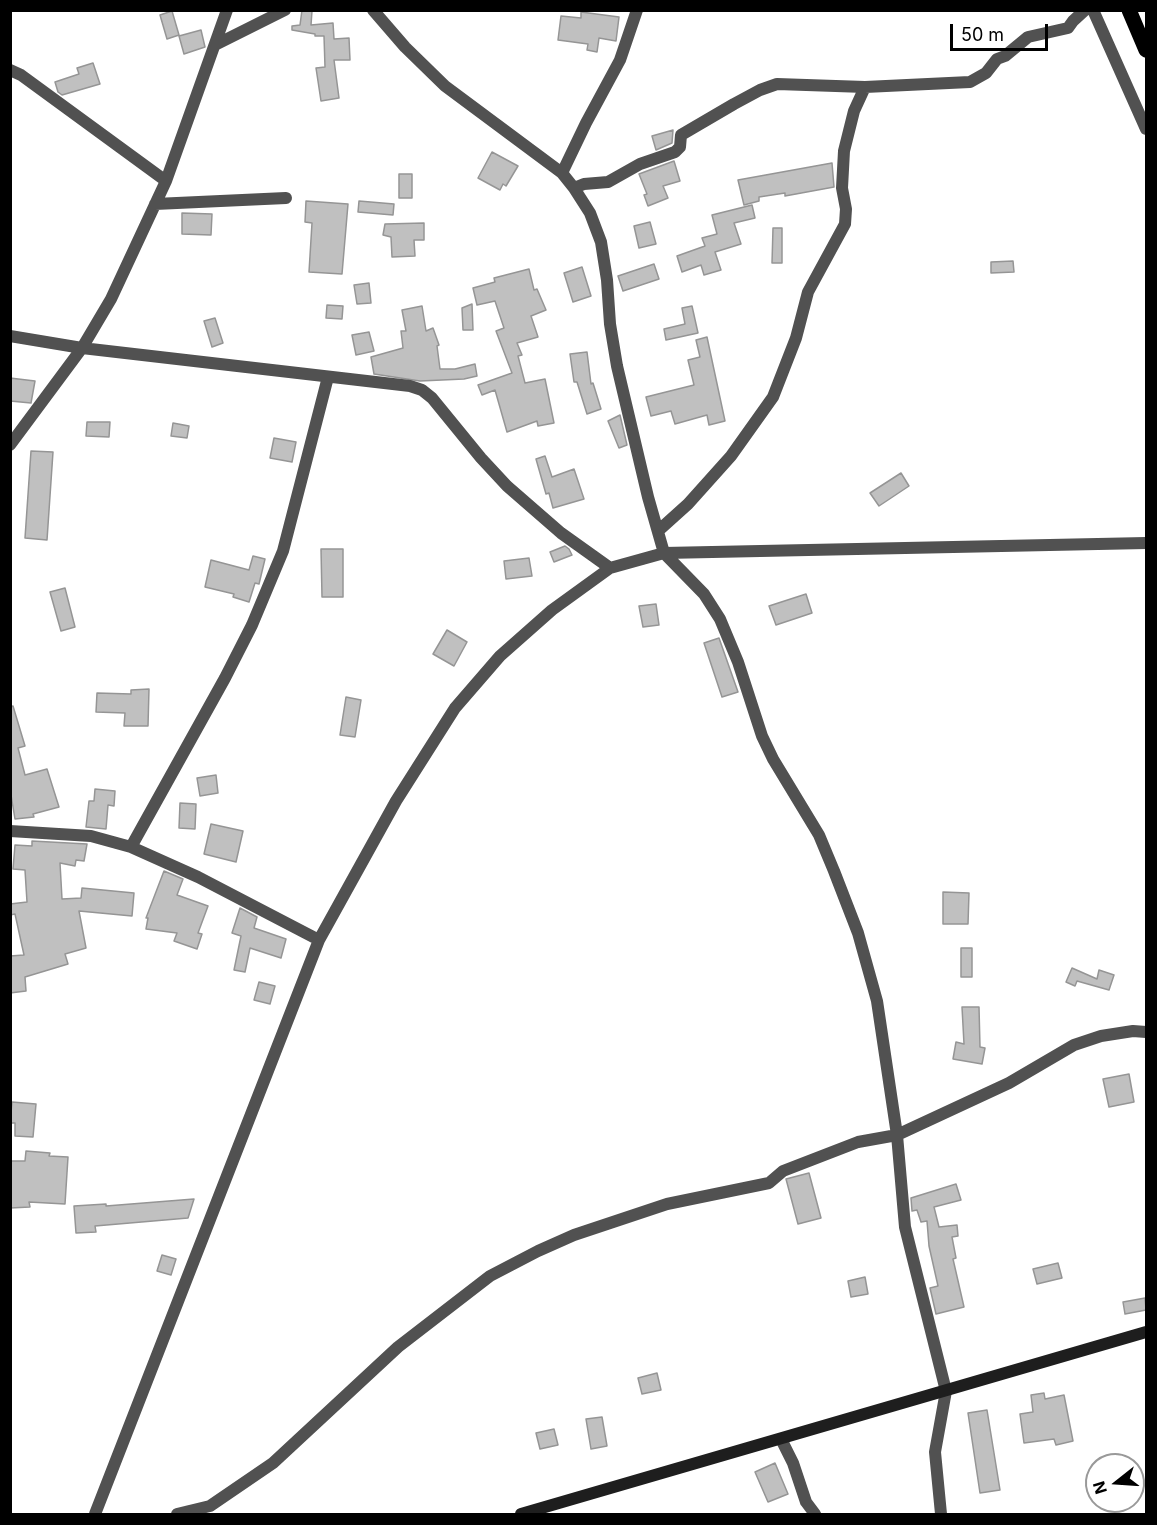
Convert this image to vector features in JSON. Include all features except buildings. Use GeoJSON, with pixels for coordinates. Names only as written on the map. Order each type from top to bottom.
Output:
{"type":"FeatureCollection","features":[{"type":"Feature","properties":{"kind":"main road"},"geometry":{"type":"LineString","coordinates":[[1129,10],[1146,50]]}},
{"type":"Feature","properties":{"kind":"street"},"geometry":{"type":"LineString","coordinates":[[10,445],[82,348],[111,299],[166,181],[227,10]]}},
{"type":"Feature","properties":{"kind":"street"},"geometry":{"type":"LineString","coordinates":[[215,45],[285,10]]}},
{"type":"Feature","properties":{"kind":"street"},"geometry":{"type":"LineString","coordinates":[[372,10],[445,86],[562,173],[590,213],[601,242],[617,366],[664,553],[704,594],[720,619],[738,662],[762,736],[773,759],[819,835],[834,871],[858,933],[877,1000],[897,1135],[905,1227],[946,1392],[935,1452],[941,1515]]}},
{"type":"Feature","properties":{"kind":"street"},"geometry":{"type":"LineString","coordinates":[[562,173],[585,123],[620,60],[637,10]]}},
{"type":"Feature","properties":{"kind":"street"},"geometry":{"type":"LineString","coordinates":[[574,188],[584,184],[608,182],[640,164],[675,152],[680,147],[681,135],[760,90],[777,84],[865,87],[970,82],[986,73],[991,64],[1028,37],[1068,28],[1085,10]]}},
{"type":"Feature","properties":{"kind":"street"},"geometry":{"type":"LineString","coordinates":[[1093,10],[1146,129]]}},
{"type":"Feature","properties":{"kind":"street"},"geometry":{"type":"LineString","coordinates":[[10,70],[21,75],[88,122],[166,181]]}},
{"type":"Feature","properties":{"kind":"street"},"geometry":{"type":"LineString","coordinates":[[658,531],[688,504],[730,456],[773,397],[796,338],[808,292],[845,224],[846,209],[842,188],[844,151],[854,111],[865,87]]}},
{"type":"Feature","properties":{"kind":"street"},"geometry":{"type":"LineString","coordinates":[[155,204],[286,198]]}},
{"type":"Feature","properties":{"kind":"street"},"geometry":{"type":"LineString","coordinates":[[10,336],[82,348],[410,386],[422,390],[432,398],[507,486],[561,533],[610,568]]}},
{"type":"Feature","properties":{"kind":"street"},"geometry":{"type":"LineString","coordinates":[[131,847],[252,625],[278,561],[328,377]]}},
{"type":"Feature","properties":{"kind":"street"},"geometry":{"type":"LineString","coordinates":[[95,1515],[319,940],[396,801],[454,708],[500,656],[552,610],[610,568],[664,553],[1146,543]]}},
{"type":"Feature","properties":{"kind":"street"},"geometry":{"type":"LineString","coordinates":[[10,831],[91,836],[131,847],[198,877],[319,940]]}},
{"type":"Feature","properties":{"kind":"street"},"geometry":{"type":"LineString","coordinates":[[177,1515],[210,1506],[273,1463],[398,1347],[490,1276],[574,1235],[667,1204],[769,1183],[783,1171],[858,1142],[897,1135],[1009,1083],[1074,1045],[1101,1036],[1133,1031],[1146,1032]]}},
{"type":"Feature","properties":{"kind":"street"},"geometry":{"type":"LineString","coordinates":[[521,1515],[1146,1332]]}},
{"type":"Feature","properties":{"kind":"street"},"geometry":{"type":"LineString","coordinates":[[781,1438],[806,1502],[815,1515]]}}]}
